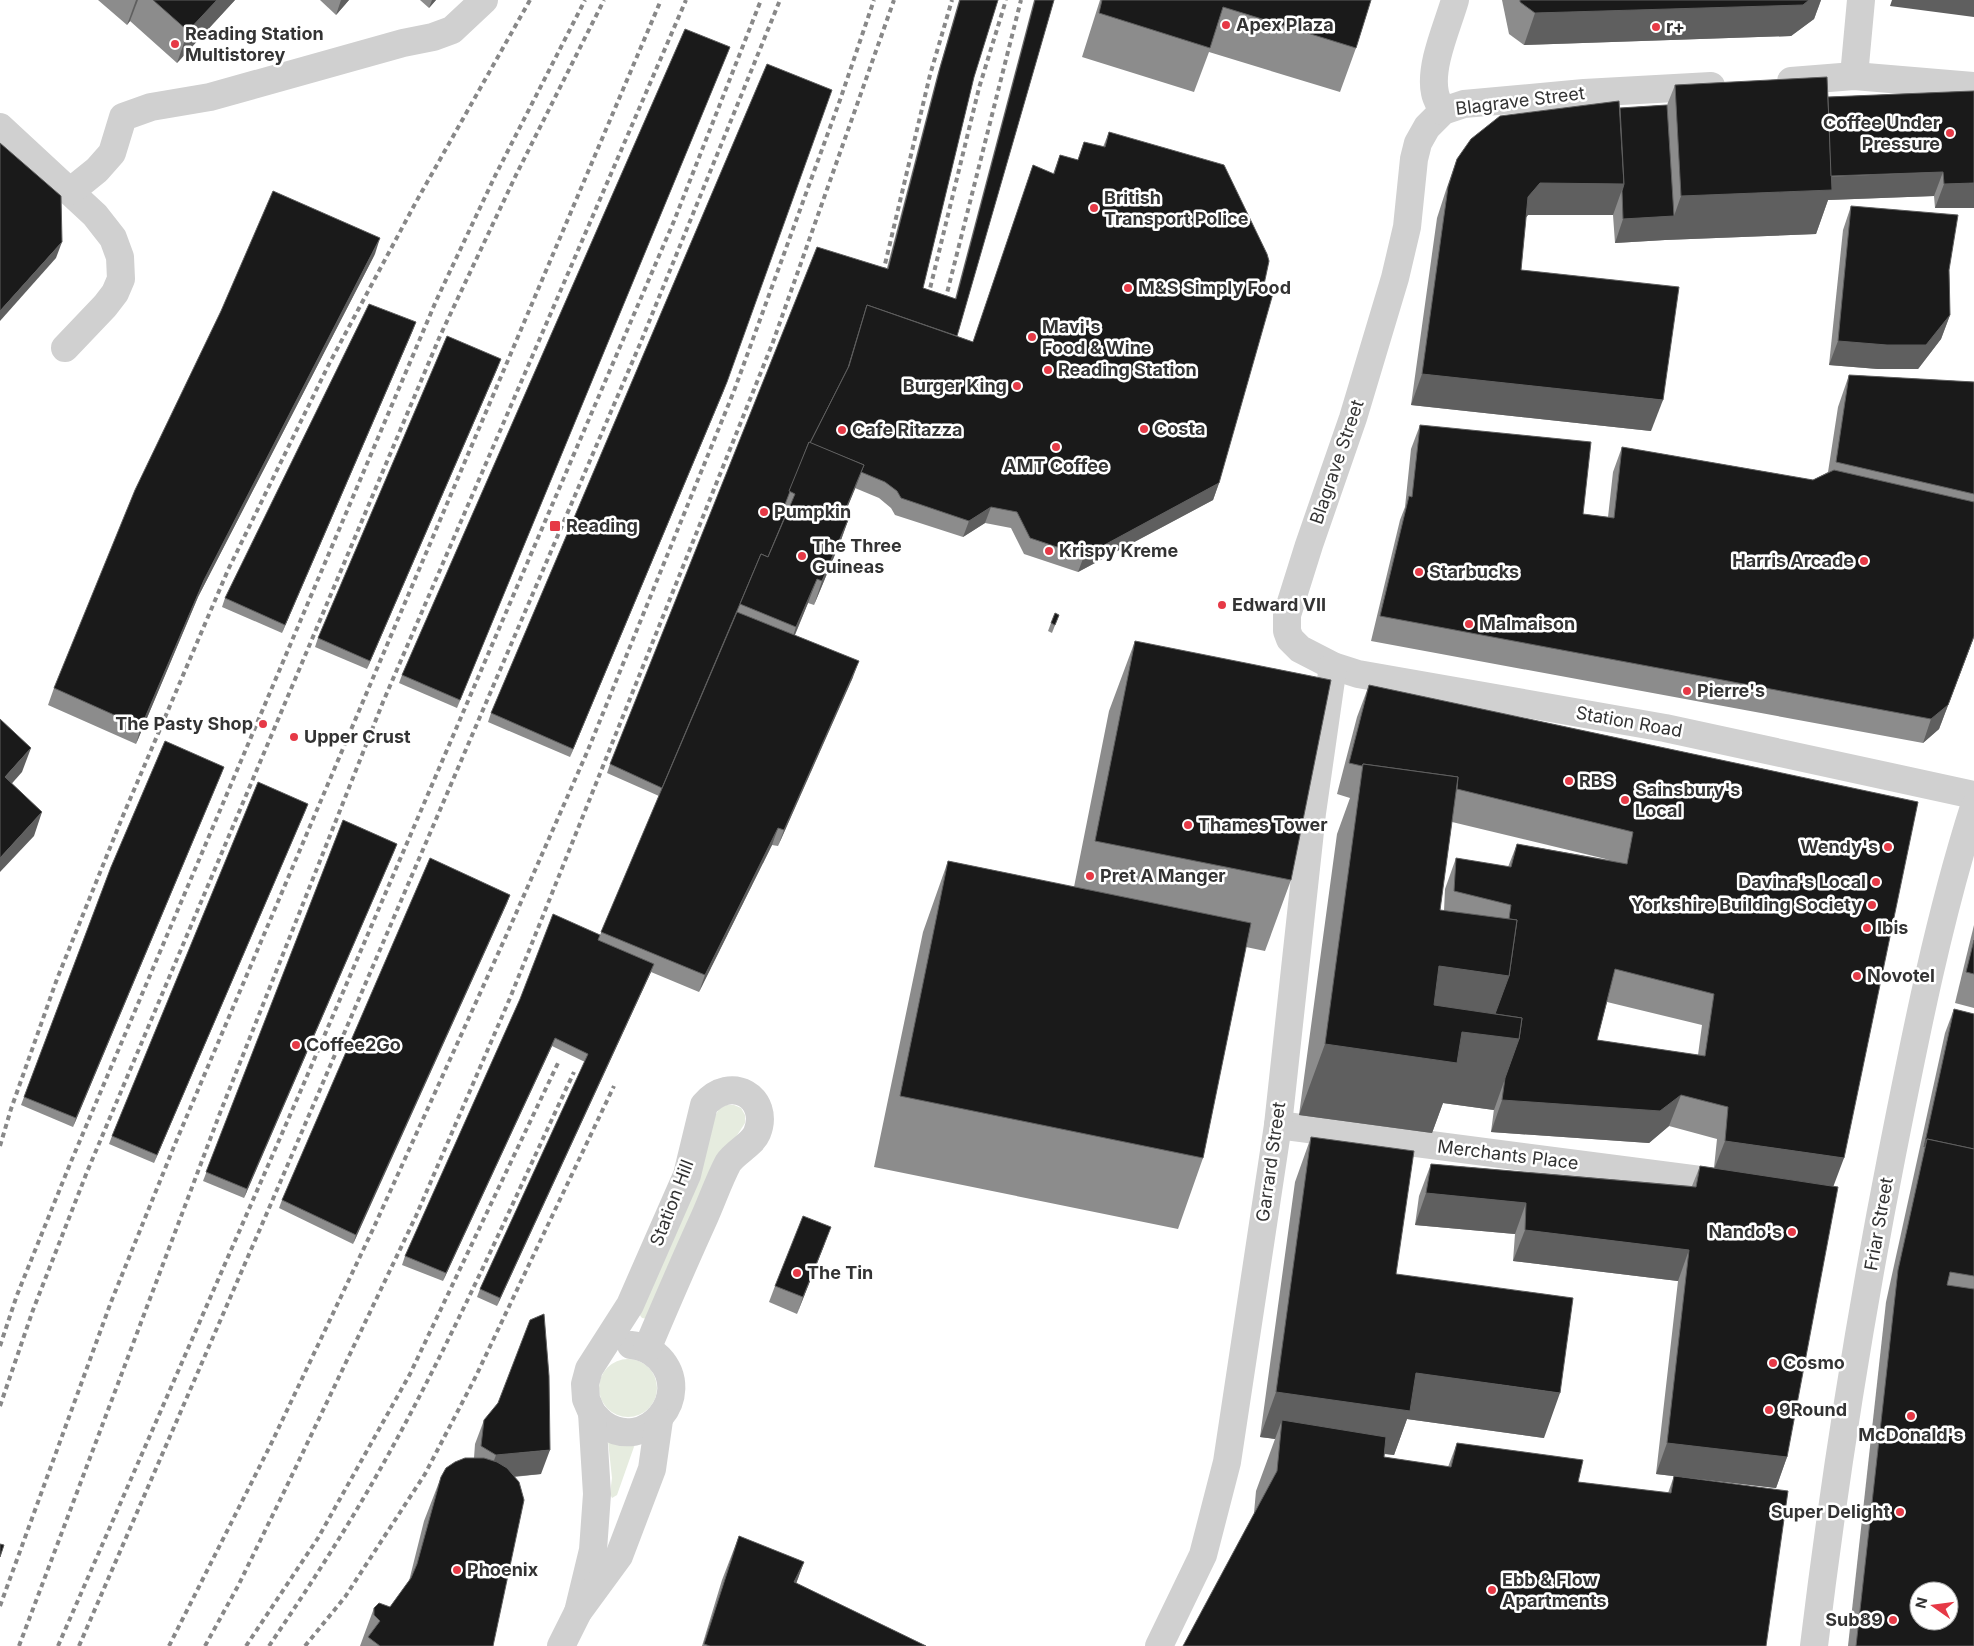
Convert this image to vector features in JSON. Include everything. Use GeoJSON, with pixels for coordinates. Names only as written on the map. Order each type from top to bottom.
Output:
{"type":"FeatureCollection","features":[{"type":"Feature","properties":{"kind":"street"},"geometry":{"type":"LineString","coordinates":[[71,191],[97,170],[112,153],[124,118],[151,107],[210,96],[403,43],[433,37],[452,30],[484,0]]}},
{"type":"Feature","properties":{"kind":"street"},"geometry":{"type":"LineString","coordinates":[[1443,111],[1435,93],[1434,79],[1437,60],[1456,0]]}},
{"type":"Feature","properties":{"kind":"street"},"geometry":{"type":"LineString","coordinates":[[1854,76],[1861,0]]}},
{"type":"Feature","properties":{"kind":"street"},"geometry":{"type":"LineString","coordinates":[[1770,82],[1854,76],[1974,86]]}},
{"type":"Feature","properties":{"kind":"street","name":"Blagrave Street"},"geometry":{"type":"LineString","coordinates":[[1290,639],[1287,631],[1287,615],[1309,544],[1353,418],[1395,278],[1407,227],[1414,159],[1418,142],[1433,119],[1443,111],[1464,104],[1584,93],[1731,85]]}},
{"type":"Feature","properties":{"kind":"street"},"geometry":{"type":"LineString","coordinates":[[0,127],[96,215],[113,238],[120,257],[120,279],[115,293],[65,348]]}},
{"type":"Feature","properties":{"kind":"street","name":"Station Road"},"geometry":{"type":"LineString","coordinates":[[1290,639],[1300,649],[1333,666],[1358,674],[1665,728],[1974,795]]}},
{"type":"Feature","properties":{"kind":"street","name":"Garrard Street"},"geometry":{"type":"LineString","coordinates":[[1159,1646],[1203,1555],[1227,1462],[1278,1126],[1312,813],[1333,666]]}},
{"type":"Feature","properties":{"kind":"street","name":"Friar Street"},"geometry":{"type":"LineString","coordinates":[[1814,1646],[1826,1543],[1882,1205],[1922,1008],[1960,855],[1974,807]]}},
{"type":"Feature","properties":{"kind":"street","name":"Station Hill"},"geometry":{"type":"LineString","coordinates":[[561,1646],[578,1612],[619,1556],[652,1469],[659,1420],[667,1407],[672,1393],[670,1378],[664,1364],[654,1353],[647,1349],[729,1162],[756,1134],[760,1123],[759,1112],[754,1101],[745,1093],[734,1090],[722,1090],[712,1096],[704,1105],[687,1175],[630,1305],[589,1369],[585,1384],[586,1399],[592,1413],[596,1456],[597,1504],[593,1550],[578,1612]]}},
{"type":"Feature","properties":{"kind":"street","name":"Merchants Place"},"geometry":{"type":"LineString","coordinates":[[1278,1126],[1738,1185]]}},
{"type":"Feature","properties":{"kind":"street"},"geometry":{"type":"LineString","coordinates":[[598,1357],[610,1348],[625,1345],[640,1346],[647,1349]]}},
{"type":"Feature","properties":{"kind":"street"},"geometry":{"type":"LineString","coordinates":[[592,1413],[602,1424],[616,1430],[631,1432],[646,1428],[659,1420]]}},
{"type":"Feature","properties":{"kind":"shaded area"},"geometry":{"type":"Polygon","coordinates":[[[726,1105],[734,1105],[741,1108],[745,1115],[745,1123],[723,1157],[648,1319],[642,1318],[639,1314],[715,1116],[719,1109],[726,1105]]]}},
{"type":"Feature","properties":{"kind":"shaded area"},"geometry":{"type":"Polygon","coordinates":[[[628,1359],[644,1364],[652,1372],[657,1388],[652,1404],[644,1412],[628,1417],[612,1412],[604,1404],[599,1388],[604,1372],[612,1364],[628,1359]]]}},
{"type":"Feature","properties":{"kind":"shaded area"},"geometry":{"type":"Polygon","coordinates":[[[608,1441],[635,1444],[617,1495],[612,1498],[610,1494],[612,1478],[608,1441]]]}},
{"type":"Feature","properties":{"kind":"building"},"geometry":{"type":"Polygon","coordinates":[[[153,0],[217,0],[188,31],[153,0]]]}},
{"type":"Feature","properties":{"kind":"building"},"geometry":{"type":"Polygon","coordinates":[[[960,0],[998,0],[974,77],[923,288],[956,299],[1035,0],[1054,0],[957,336],[867,305],[848,368],[809,442],[784,507],[788,509],[768,557],[761,554],[662,788],[610,764],[817,247],[888,269],[940,68],[960,0]]]}},
{"type":"Feature","properties":{"kind":"building"},"geometry":{"type":"Polygon","coordinates":[[[1102,0],[1371,0],[1356,48],[1223,7],[1210,48],[1099,13],[1102,0]]]}},
{"type":"Feature","properties":{"kind":"building"},"geometry":{"type":"Polygon","coordinates":[[[1520,0],[1809,0],[1803,5],[1535,13],[1520,2],[1520,0]]]}},
{"type":"Feature","properties":{"kind":"building"},"geometry":{"type":"Polygon","coordinates":[[[685,29],[730,47],[460,700],[402,675],[685,29]]]}},
{"type":"Feature","properties":{"kind":"building"},"geometry":{"type":"Polygon","coordinates":[[[767,64],[832,90],[727,382],[573,749],[491,713],[767,64]]]}},
{"type":"Feature","properties":{"kind":"building"},"geometry":{"type":"Polygon","coordinates":[[[1827,77],[1832,190],[1681,196],[1675,85],[1827,77]]]}},
{"type":"Feature","properties":{"kind":"building"},"geometry":{"type":"Polygon","coordinates":[[[1974,91],[1974,183],[1944,184],[1943,172],[1831,176],[1828,97],[1974,91]]]}},
{"type":"Feature","properties":{"kind":"building"},"geometry":{"type":"Polygon","coordinates":[[[1619,101],[1624,184],[1540,183],[1528,197],[1521,270],[1679,287],[1663,400],[1422,374],[1448,187],[1457,159],[1471,139],[1500,116],[1619,101]]]}},
{"type":"Feature","properties":{"kind":"building"},"geometry":{"type":"Polygon","coordinates":[[[1667,105],[1674,216],[1623,219],[1622,191],[1624,184],[1620,108],[1667,105]]]}},
{"type":"Feature","properties":{"kind":"building","name":"Reading Station"},"geometry":{"type":"Polygon","coordinates":[[[1109,132],[1224,165],[1267,254],[1269,261],[1263,289],[1274,290],[1219,483],[1084,556],[1030,538],[1017,512],[991,507],[969,521],[901,498],[897,491],[885,482],[861,472],[864,465],[810,443],[849,366],[867,305],[973,342],[1033,165],[1054,174],[1060,155],[1078,160],[1084,142],[1105,147],[1109,132]]]}},
{"type":"Feature","properties":{"kind":"building"},"geometry":{"type":"Polygon","coordinates":[[[0,143],[61,196],[62,242],[0,311],[0,143]]]}},
{"type":"Feature","properties":{"kind":"building"},"geometry":{"type":"Polygon","coordinates":[[[273,191],[380,238],[204,580],[141,727],[54,688],[135,490],[221,311],[273,191]]]}},
{"type":"Feature","properties":{"kind":"building"},"geometry":{"type":"Polygon","coordinates":[[[1851,206],[1958,215],[1949,270],[1950,315],[1926,345],[1887,345],[1838,341],[1851,206]]]}},
{"type":"Feature","properties":{"kind":"building"},"geometry":{"type":"Polygon","coordinates":[[[369,304],[416,322],[285,625],[225,598],[369,304]]]}},
{"type":"Feature","properties":{"kind":"building"},"geometry":{"type":"Polygon","coordinates":[[[447,336],[501,359],[370,661],[318,638],[447,336]]]}},
{"type":"Feature","properties":{"kind":"building"},"geometry":{"type":"Polygon","coordinates":[[[1849,375],[1974,382],[1974,494],[1836,462],[1849,375]]]}},
{"type":"Feature","properties":{"kind":"building"},"geometry":{"type":"Polygon","coordinates":[[[1420,425],[1591,442],[1583,514],[1614,518],[1622,447],[1813,480],[1834,470],[1974,502],[1974,636],[1948,705],[1931,719],[1380,616],[1409,496],[1412,497],[1420,425]]]}},
{"type":"Feature","properties":{"kind":"building","name":"The Three Guineas"},"geometry":{"type":"Polygon","coordinates":[[[809,442],[864,465],[844,513],[850,515],[822,581],[817,579],[796,627],[740,604],[761,554],[768,557],[795,494],[789,491],[809,442]]]}},
{"type":"Feature","properties":{"kind":"building"},"geometry":{"type":"Polygon","coordinates":[[[737,612],[859,661],[784,830],[778,828],[705,975],[601,932],[737,612]]]}},
{"type":"Feature","properties":{"kind":"building"},"geometry":{"type":"Polygon","coordinates":[[[1055,613],[1059,615],[1055,625],[1051,623],[1055,613]]]}},
{"type":"Feature","properties":{"kind":"building"},"geometry":{"type":"Polygon","coordinates":[[[1135,641],[1331,680],[1291,880],[1095,841],[1135,641]]]}},
{"type":"Feature","properties":{"kind":"building"},"geometry":{"type":"Polygon","coordinates":[[[1369,685],[1918,802],[1844,1158],[1725,1141],[1728,1107],[1681,1095],[1660,1111],[1502,1100],[1505,1078],[1519,1039],[1522,1018],[1495,1014],[1509,976],[1517,920],[1509,919],[1511,905],[1454,891],[1456,858],[1511,867],[1517,844],[1627,864],[1633,832],[1457,789],[1458,777],[1349,763],[1369,685]],[[1615,969],[1597,1040],[1705,1056],[1714,994],[1615,969]]]}},
{"type":"Feature","properties":{"kind":"building"},"geometry":{"type":"Polygon","coordinates":[[[0,719],[31,748],[5,777],[42,812],[0,858],[0,719]]]}},
{"type":"Feature","properties":{"kind":"building"},"geometry":{"type":"Polygon","coordinates":[[[165,741],[224,767],[76,1118],[24,1097],[111,867],[165,741]]]}},
{"type":"Feature","properties":{"kind":"building"},"geometry":{"type":"Polygon","coordinates":[[[1363,764],[1458,777],[1440,910],[1517,920],[1509,976],[1439,966],[1434,1005],[1522,1018],[1519,1039],[1462,1032],[1457,1063],[1325,1044],[1363,764]]]}},
{"type":"Feature","properties":{"kind":"building"},"geometry":{"type":"Polygon","coordinates":[[[258,782],[308,804],[157,1155],[112,1136],[258,782]]]}},
{"type":"Feature","properties":{"kind":"building"},"geometry":{"type":"Polygon","coordinates":[[[343,820],[397,844],[247,1189],[206,1172],[343,820]]]}},
{"type":"Feature","properties":{"kind":"building"},"geometry":{"type":"Polygon","coordinates":[[[430,858],[510,895],[356,1235],[282,1200],[430,858]]]}},
{"type":"Feature","properties":{"kind":"building"},"geometry":{"type":"Polygon","coordinates":[[[948,861],[1251,923],[1203,1158],[900,1096],[948,861]]]}},
{"type":"Feature","properties":{"kind":"building"},"geometry":{"type":"Polygon","coordinates":[[[553,914],[600,935],[598,940],[654,964],[500,1298],[480,1289],[588,1054],[555,1038],[446,1273],[405,1256],[520,999],[553,914]]]}},
{"type":"Feature","properties":{"kind":"building"},"geometry":{"type":"Polygon","coordinates":[[[1974,940],[1974,974],[1966,972],[1974,940]]]}},
{"type":"Feature","properties":{"kind":"building"},"geometry":{"type":"Polygon","coordinates":[[[1954,1009],[1974,1014],[1974,1149],[1927,1139],[1924,1147],[1954,1009]]]}},
{"type":"Feature","properties":{"kind":"building"},"geometry":{"type":"Polygon","coordinates":[[[1311,1137],[1414,1151],[1396,1274],[1573,1298],[1560,1393],[1416,1373],[1410,1411],[1276,1392],[1311,1137]]]}},
{"type":"Feature","properties":{"kind":"building"},"geometry":{"type":"Polygon","coordinates":[[[1927,1139],[1974,1149],[1974,1276],[1950,1272],[1947,1285],[1974,1289],[1974,1646],[1856,1646],[1898,1270],[1927,1139]]]}},
{"type":"Feature","properties":{"kind":"building"},"geometry":{"type":"Polygon","coordinates":[[[1431,1164],[1696,1187],[1700,1166],[1838,1187],[1787,1457],[1667,1443],[1689,1250],[1525,1230],[1526,1203],[1426,1193],[1431,1164]]]}},
{"type":"Feature","properties":{"kind":"building","name":"The Tin"},"geometry":{"type":"Polygon","coordinates":[[[803,1216],[831,1227],[803,1297],[775,1286],[803,1216]]]}},
{"type":"Feature","properties":{"kind":"building"},"geometry":{"type":"Polygon","coordinates":[[[544,1314],[549,1376],[550,1450],[496,1455],[481,1446],[484,1420],[498,1403],[530,1320],[544,1314]]]}},
{"type":"Feature","properties":{"kind":"building"},"geometry":{"type":"Polygon","coordinates":[[[1282,1420],[1386,1437],[1384,1457],[1451,1467],[1457,1443],[1583,1460],[1578,1482],[1671,1493],[1674,1476],[1788,1491],[1766,1646],[1183,1646],[1277,1471],[1282,1420]]]}},
{"type":"Feature","properties":{"kind":"building","name":"Phoenix"},"geometry":{"type":"Polygon","coordinates":[[[465,1458],[484,1458],[497,1462],[507,1468],[519,1482],[524,1500],[493,1646],[380,1646],[368,1637],[380,1621],[374,1615],[374,1608],[379,1603],[390,1607],[411,1578],[417,1564],[441,1477],[446,1468],[465,1458]]]}},
{"type":"Feature","properties":{"kind":"building"},"geometry":{"type":"Polygon","coordinates":[[[739,1536],[804,1562],[794,1582],[926,1646],[710,1646],[704,1644],[739,1536]]]}},
{"type":"Feature","properties":{"kind":"building"},"geometry":{"type":"Polygon","coordinates":[[[0,1544],[4,1545],[0,1557],[0,1544]]]}},
{"type":"Feature","properties":{"kind":"railway"},"geometry":{"type":"LineString","coordinates":[[0,1146],[11,1109],[57,979],[122,818],[228,570],[329,364],[416,202],[530,0]]}},
{"type":"Feature","properties":{"kind":"railway"},"geometry":{"type":"LineString","coordinates":[[0,1346],[17,1295],[70,1164],[436,301],[495,176],[585,0]]}},
{"type":"Feature","properties":{"kind":"railway"},"geometry":{"type":"LineString","coordinates":[[0,1406],[33,1310],[87,1172],[440,336],[516,175],[604,0]]}},
{"type":"Feature","properties":{"kind":"railway"},"geometry":{"type":"LineString","coordinates":[[0,1606],[111,1302],[175,1144],[661,0]]}},
{"type":"Feature","properties":{"kind":"railway"},"geometry":{"type":"LineString","coordinates":[[19,1646],[220,1113],[383,702],[686,0]]}},
{"type":"Feature","properties":{"kind":"railway"},"geometry":{"type":"LineString","coordinates":[[58,1646],[301,1090],[674,221],[761,0]]}},
{"type":"Feature","properties":{"kind":"railway"},"geometry":{"type":"LineString","coordinates":[[79,1646],[640,344],[780,0]]}},
{"type":"Feature","properties":{"kind":"railway"},"geometry":{"type":"LineString","coordinates":[[169,1646],[271,1444],[374,1227],[588,750],[734,391],[840,100],[874,0]]}},
{"type":"Feature","properties":{"kind":"railway"},"geometry":{"type":"LineString","coordinates":[[205,1646],[238,1586],[416,1216],[510,998],[773,342],[894,0]]}},
{"type":"Feature","properties":{"kind":"railway"},"geometry":{"type":"LineString","coordinates":[[881,281],[930,75],[952,0]]}},
{"type":"Feature","properties":{"kind":"railway"},"geometry":{"type":"LineString","coordinates":[[926,305],[979,88],[1006,0]]}},
{"type":"Feature","properties":{"kind":"railway"},"geometry":{"type":"LineString","coordinates":[[943,309],[1021,0]]}},
{"type":"Feature","properties":{"kind":"railway"},"geometry":{"type":"LineString","coordinates":[[246,1646],[318,1538],[410,1374],[558,1063]]}},
{"type":"Feature","properties":{"kind":"railway"},"geometry":{"type":"LineString","coordinates":[[269,1646],[339,1539],[405,1424],[480,1274],[574,1072]]}},
{"type":"Feature","properties":{"kind":"railway"},"geometry":{"type":"LineString","coordinates":[[305,1646],[345,1597],[425,1474],[475,1378],[614,1086]]}},
{"type":"Feature","properties":{"kind":"place","name":"Apex Plaza"},"geometry":{"type":"Point","coordinates":[1226,25]}},
{"type":"Feature","properties":{"kind":"place","name":"r+"},"geometry":{"type":"Point","coordinates":[1656,27]}},
{"type":"Feature","properties":{"kind":"place","name":"Reading Station Multistorey"},"geometry":{"type":"Point","coordinates":[175,44]}},
{"type":"Feature","properties":{"kind":"place","name":"Coffee Under Pressure"},"geometry":{"type":"Point","coordinates":[1950,133]}},
{"type":"Feature","properties":{"kind":"place","name":"British Transport Police"},"geometry":{"type":"Point","coordinates":[1094,208]}},
{"type":"Feature","properties":{"kind":"place","name":"M&S Simply Food"},"geometry":{"type":"Point","coordinates":[1128,288]}},
{"type":"Feature","properties":{"kind":"place","name":"Mavi's Food & Wine"},"geometry":{"type":"Point","coordinates":[1032,337]}},
{"type":"Feature","properties":{"kind":"place","name":"Reading Station"},"geometry":{"type":"Point","coordinates":[1048,370]}},
{"type":"Feature","properties":{"kind":"place","name":"Burger King"},"geometry":{"type":"Point","coordinates":[1017,386]}},
{"type":"Feature","properties":{"kind":"place","name":"Costa"},"geometry":{"type":"Point","coordinates":[1144,429]}},
{"type":"Feature","properties":{"kind":"place","name":"Cafe Ritazza"},"geometry":{"type":"Point","coordinates":[842,430]}},
{"type":"Feature","properties":{"kind":"place","name":"AMT Coffee"},"geometry":{"type":"Point","coordinates":[1056,447]}},
{"type":"Feature","properties":{"kind":"place","name":"Pumpkin"},"geometry":{"type":"Point","coordinates":[764,512]}},
{"type":"Feature","properties":{"kind":"place","name":"Reading"},"geometry":{"type":"Point","coordinates":[555,526]}},
{"type":"Feature","properties":{"kind":"place","name":"Krispy Kreme"},"geometry":{"type":"Point","coordinates":[1049,551]}},
{"type":"Feature","properties":{"kind":"place","name":"The Three Guineas"},"geometry":{"type":"Point","coordinates":[802,556]}},
{"type":"Feature","properties":{"kind":"place","name":"Harris Arcade"},"geometry":{"type":"Point","coordinates":[1864,561]}},
{"type":"Feature","properties":{"kind":"place","name":"Starbucks"},"geometry":{"type":"Point","coordinates":[1419,572]}},
{"type":"Feature","properties":{"kind":"place","name":"Edward VII"},"geometry":{"type":"Point","coordinates":[1222,605]}},
{"type":"Feature","properties":{"kind":"place","name":"Malmaison"},"geometry":{"type":"Point","coordinates":[1469,624]}},
{"type":"Feature","properties":{"kind":"place","name":"Pierre's"},"geometry":{"type":"Point","coordinates":[1687,691]}},
{"type":"Feature","properties":{"kind":"place","name":"The Pasty Shop"},"geometry":{"type":"Point","coordinates":[263,724]}},
{"type":"Feature","properties":{"kind":"place","name":"Upper Crust"},"geometry":{"type":"Point","coordinates":[294,737]}},
{"type":"Feature","properties":{"kind":"place","name":"RBS"},"geometry":{"type":"Point","coordinates":[1569,781]}},
{"type":"Feature","properties":{"kind":"place","name":"Sainsbury's Local"},"geometry":{"type":"Point","coordinates":[1625,800]}},
{"type":"Feature","properties":{"kind":"place","name":"Thames Tower"},"geometry":{"type":"Point","coordinates":[1188,825]}},
{"type":"Feature","properties":{"kind":"place","name":"Wendy's"},"geometry":{"type":"Point","coordinates":[1888,847]}},
{"type":"Feature","properties":{"kind":"place","name":"Pret A Manger"},"geometry":{"type":"Point","coordinates":[1090,876]}},
{"type":"Feature","properties":{"kind":"place","name":"Davina's Local"},"geometry":{"type":"Point","coordinates":[1876,882]}},
{"type":"Feature","properties":{"kind":"place","name":"Yorkshire Building Society"},"geometry":{"type":"Point","coordinates":[1872,905]}},
{"type":"Feature","properties":{"kind":"place","name":"Ibis"},"geometry":{"type":"Point","coordinates":[1867,928]}},
{"type":"Feature","properties":{"kind":"place","name":"Novotel"},"geometry":{"type":"Point","coordinates":[1857,976]}},
{"type":"Feature","properties":{"kind":"place","name":"Coffee2Go"},"geometry":{"type":"Point","coordinates":[296,1045]}},
{"type":"Feature","properties":{"kind":"place","name":"Nando's"},"geometry":{"type":"Point","coordinates":[1792,1232]}},
{"type":"Feature","properties":{"kind":"place","name":"The Tin"},"geometry":{"type":"Point","coordinates":[797,1273]}},
{"type":"Feature","properties":{"kind":"place","name":"Cosmo"},"geometry":{"type":"Point","coordinates":[1773,1363]}},
{"type":"Feature","properties":{"kind":"place","name":"9Round"},"geometry":{"type":"Point","coordinates":[1769,1410]}},
{"type":"Feature","properties":{"kind":"place","name":"McDonald's"},"geometry":{"type":"Point","coordinates":[1911,1416]}},
{"type":"Feature","properties":{"kind":"place","name":"Super Delight"},"geometry":{"type":"Point","coordinates":[1900,1512]}},
{"type":"Feature","properties":{"kind":"place","name":"Phoenix"},"geometry":{"type":"Point","coordinates":[457,1570]}},
{"type":"Feature","properties":{"kind":"place","name":"Ebb & Flow Apartments"},"geometry":{"type":"Point","coordinates":[1492,1590]}},
{"type":"Feature","properties":{"kind":"place","name":"Sub89"},"geometry":{"type":"Point","coordinates":[1893,1620]}}]}
